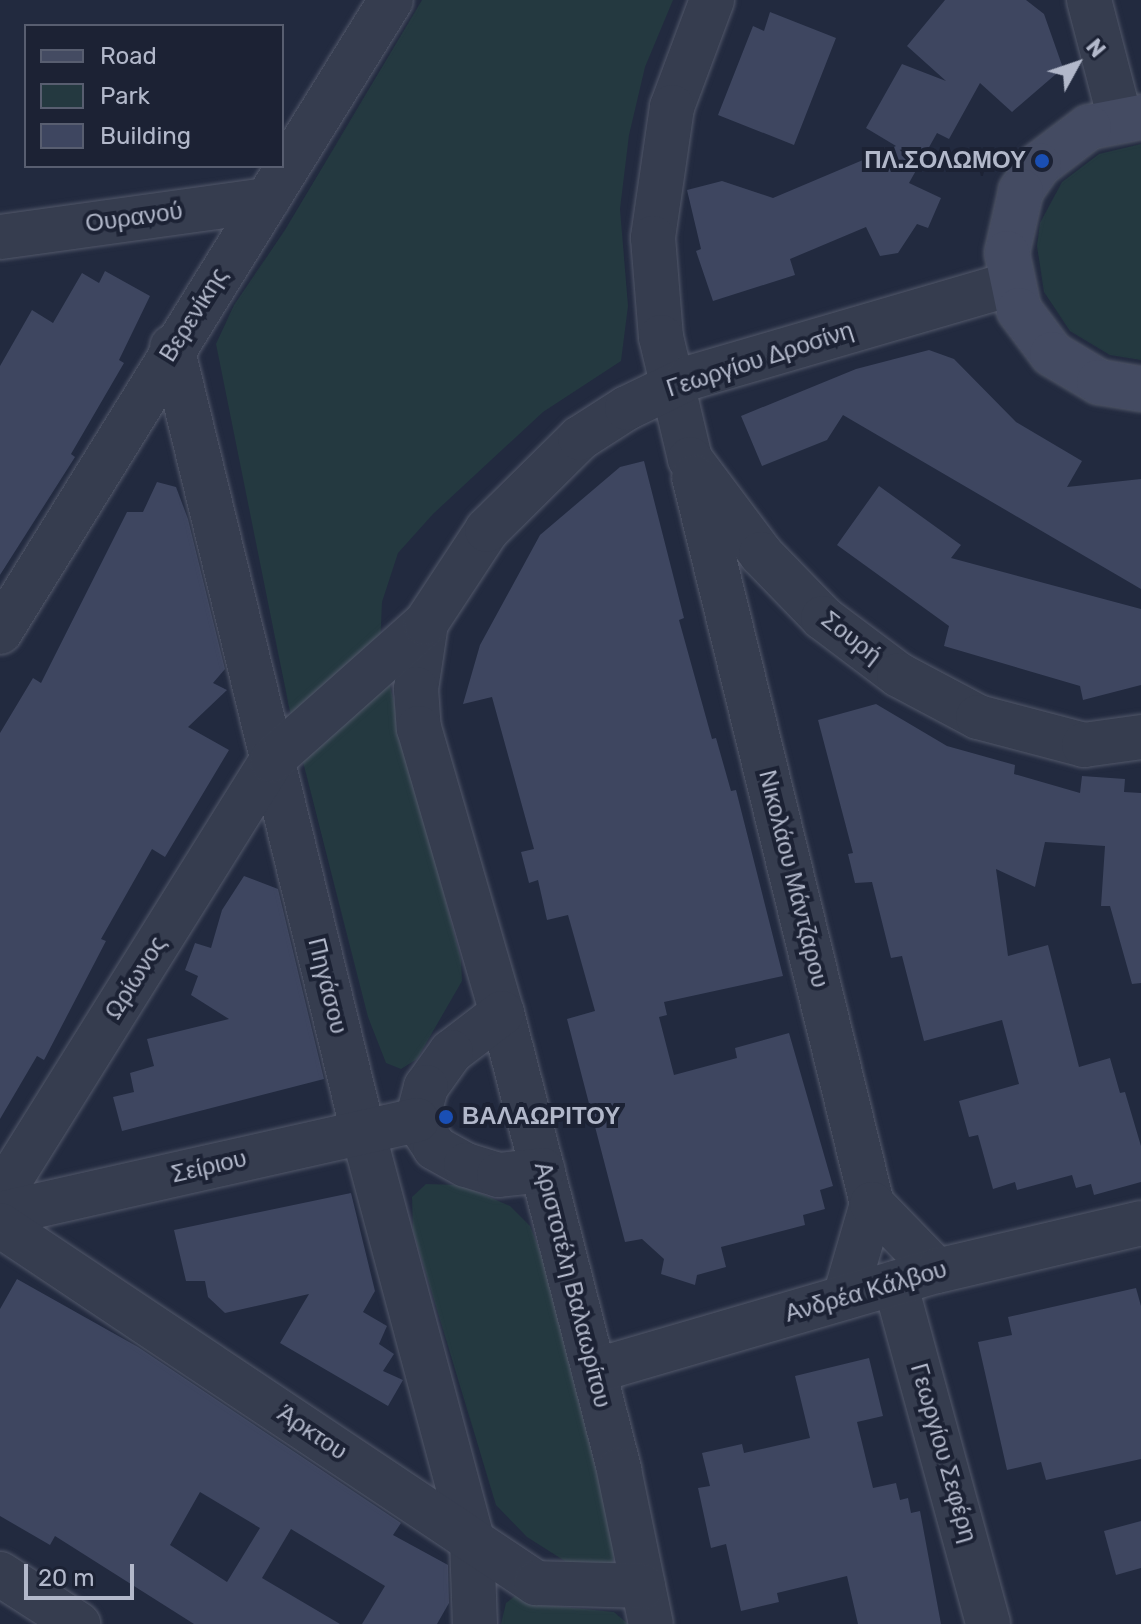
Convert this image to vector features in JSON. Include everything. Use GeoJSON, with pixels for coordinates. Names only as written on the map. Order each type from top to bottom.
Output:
{"type":"FeatureCollection","features":[{"type":"Feature","properties":{"kind":"street","name":"Βερενίκης"},"geometry":{"type":"LineString","coordinates":[[0,632],[172,347],[391,0]]}},
{"type":"Feature","properties":{"kind":"street","name":"Σουρή"},"geometry":{"type":"LineString","coordinates":[[712,0],[672,107],[653,238],[671,386],[690,459],[761,554],[823,618],[899,675],[978,717],[1084,745],[1141,737]]}},
{"type":"Feature","properties":{"kind":"street"},"geometry":{"type":"LineString","coordinates":[[1089,0],[1130,118],[1062,143],[1039,165],[1010,221],[1010,284],[1033,334],[1052,354],[1099,382],[1141,389]]}},
{"type":"Feature","properties":{"kind":"street","name":"Ουρανού"},"geometry":{"type":"LineString","coordinates":[[0,237],[267,200]]}},
{"type":"Feature","properties":{"kind":"street","name":"Γεωργίου Δροσίνη"},"geometry":{"type":"LineString","coordinates":[[272,760],[426,623],[465,559],[521,492],[580,438],[671,386],[1010,284]]}},
{"type":"Feature","properties":{"kind":"street","name":"Πηγάσου"},"geometry":{"type":"LineString","coordinates":[[172,347],[363,1132],[472,1540],[475,1624]]}},
{"type":"Feature","properties":{"kind":"street","name":"Νικολάου Μάντζαρου"},"geometry":{"type":"LineString","coordinates":[[690,459],[872,1204],[845,1297]]}},
{"type":"Feature","properties":{"kind":"street","name":"Αριστοτέλη Βαλαωρίτου"},"geometry":{"type":"LineString","coordinates":[[426,623],[416,689],[419,728],[502,1013],[543,1170],[594,1371],[647,1605]]}},
{"type":"Feature","properties":{"kind":"street","name":"Ωρίωνος"},"geometry":{"type":"LineString","coordinates":[[0,1196],[272,760]]}},
{"type":"Feature","properties":{"kind":"street"},"geometry":{"type":"LineString","coordinates":[[502,1013],[451,1052],[426,1087],[417,1120],[435,1148],[466,1165],[499,1175],[543,1170]]}},
{"type":"Feature","properties":{"kind":"street","name":"Σείριου"},"geometry":{"type":"LineString","coordinates":[[0,1214],[417,1120]]}},
{"type":"Feature","properties":{"kind":"street"},"geometry":{"type":"LineString","coordinates":[[872,1204],[937,1271]]}},
{"type":"Feature","properties":{"kind":"street","name":"Ανδρέα Κάλβου"},"geometry":{"type":"LineString","coordinates":[[594,1371],[937,1271],[1141,1223]]}},
{"type":"Feature","properties":{"kind":"street","name":"Άρκτου"},"geometry":{"type":"LineString","coordinates":[[0,1225],[536,1583],[647,1605]]}},
{"type":"Feature","properties":{"kind":"street","name":"Γεωργίου Σεφέρη"},"geometry":{"type":"LineString","coordinates":[[895,1283],[988,1624]]}},
{"type":"Feature","properties":{"kind":"street"},"geometry":{"type":"LineString","coordinates":[[0,1574],[78,1624]]}},
{"type":"Feature","properties":{"kind":"green space"},"geometry":{"type":"Polygon","coordinates":[[[422,0],[673,0],[645,67],[629,135],[620,209],[628,306],[621,361],[543,412],[433,514],[398,553],[382,602],[380,648],[461,960],[462,981],[417,1059],[401,1069],[386,1063],[368,1017],[289,707],[216,344],[234,305],[285,230],[422,0]]]}},
{"type":"Feature","properties":{"kind":"green space"},"geometry":{"type":"Polygon","coordinates":[[[1141,144],[1141,360],[1110,355],[1070,331],[1044,292],[1037,246],[1040,223],[1062,182],[1099,154],[1141,144]]]}},
{"type":"Feature","properties":{"kind":"green space"},"geometry":{"type":"Polygon","coordinates":[[[426,1184],[461,1185],[510,1206],[530,1226],[550,1276],[615,1548],[612,1566],[568,1563],[527,1537],[496,1505],[413,1230],[412,1197],[426,1184]]]}},
{"type":"Feature","properties":{"kind":"green space"},"geometry":{"type":"Polygon","coordinates":[[[515,1596],[535,1604],[614,1612],[628,1624],[501,1624],[506,1603],[515,1596]]]}},
{"type":"Feature","properties":{"kind":"building"},"geometry":{"type":"Polygon","coordinates":[[[945,0],[1026,0],[1044,14],[1063,68],[1012,112],[980,83],[949,139],[937,133],[909,183],[941,198],[928,228],[917,224],[898,253],[880,256],[866,227],[790,259],[795,275],[713,301],[696,251],[701,249],[687,190],[722,181],[773,198],[896,146],[866,128],[902,64],[946,81],[907,46],[945,0]]]}},
{"type":"Feature","properties":{"kind":"building"},"geometry":{"type":"Polygon","coordinates":[[[770,12],[836,38],[794,145],[718,115],[753,26],[764,31],[770,12]]]}},
{"type":"Feature","properties":{"kind":"building"},"geometry":{"type":"Polygon","coordinates":[[[105,271],[150,296],[119,360],[124,363],[71,454],[75,457],[0,575],[0,366],[32,310],[53,323],[82,273],[99,283],[105,271]]]}},
{"type":"Feature","properties":{"kind":"building"},"geometry":{"type":"Polygon","coordinates":[[[929,350],[954,359],[1016,422],[1082,461],[1067,487],[1141,479],[1141,589],[843,415],[827,440],[762,466],[741,416],[856,369],[929,350]]]}},
{"type":"Feature","properties":{"kind":"building"},"geometry":{"type":"Polygon","coordinates":[[[644,461],[684,618],[679,620],[712,739],[716,738],[731,791],[736,790],[783,976],[664,1002],[667,1015],[659,1017],[674,1075],[737,1058],[735,1048],[789,1033],[833,1186],[820,1190],[825,1209],[803,1215],[805,1225],[721,1247],[726,1267],[697,1275],[695,1285],[661,1274],[664,1259],[642,1239],[625,1242],[567,1019],[595,1011],[568,915],[547,920],[538,880],[529,883],[521,852],[534,849],[492,697],[463,704],[480,645],[540,535],[620,467],[644,461]]]}},
{"type":"Feature","properties":{"kind":"building"},"geometry":{"type":"Polygon","coordinates":[[[157,482],[176,487],[188,519],[225,669],[213,683],[227,690],[188,727],[229,750],[165,857],[152,849],[101,939],[106,941],[44,1060],[37,1056],[0,1119],[0,733],[33,678],[41,683],[127,512],[143,512],[157,482]]]}},
{"type":"Feature","properties":{"kind":"building"},"geometry":{"type":"Polygon","coordinates":[[[879,486],[961,545],[951,558],[1141,609],[1141,685],[1083,700],[1080,686],[944,646],[949,626],[837,545],[879,486]]]}},
{"type":"Feature","properties":{"kind":"building"},"geometry":{"type":"Polygon","coordinates":[[[876,704],[947,746],[1015,765],[1014,774],[1080,793],[1082,776],[1125,779],[1124,792],[1141,793],[1141,983],[1132,984],[1110,906],[1101,906],[1105,846],[1045,842],[1035,887],[996,869],[1008,956],[1048,945],[1079,1067],[1110,1058],[1120,1093],[1125,1092],[1141,1146],[1141,1182],[1094,1195],[1091,1184],[1076,1188],[1072,1175],[1017,1190],[1015,1182],[993,1189],[978,1135],[969,1137],[959,1101],[1019,1084],[1002,1020],[924,1041],[902,956],[891,958],[872,882],[855,883],[848,854],[853,853],[818,720],[876,704]]]}},
{"type":"Feature","properties":{"kind":"building"},"geometry":{"type":"Polygon","coordinates":[[[244,876],[278,889],[324,1079],[122,1131],[113,1097],[134,1092],[130,1073],[154,1066],[147,1039],[229,1019],[191,995],[198,976],[185,970],[195,943],[211,948],[222,910],[244,876]]]}},
{"type":"Feature","properties":{"kind":"building"},"geometry":{"type":"Polygon","coordinates":[[[351,1193],[375,1291],[363,1312],[387,1326],[379,1344],[394,1354],[383,1371],[403,1380],[388,1406],[280,1343],[309,1294],[225,1313],[208,1297],[205,1281],[186,1281],[174,1230],[351,1193]]]}},
{"type":"Feature","properties":{"kind":"building"},"geometry":{"type":"Polygon","coordinates":[[[17,1279],[138,1347],[401,1523],[393,1535],[448,1565],[449,1603],[437,1624],[362,1624],[385,1586],[291,1529],[262,1578],[340,1624],[194,1624],[55,1536],[50,1545],[0,1516],[0,1309],[17,1279]],[[200,1492],[170,1545],[227,1582],[260,1528],[200,1492]]]}},
{"type":"Feature","properties":{"kind":"building"},"geometry":{"type":"Polygon","coordinates":[[[1136,1288],[1141,1306],[1141,1459],[1046,1480],[1041,1462],[1007,1470],[978,1342],[1012,1335],[1008,1317],[1136,1288]]]}},
{"type":"Feature","properties":{"kind":"building"},"geometry":{"type":"Polygon","coordinates":[[[869,1358],[883,1416],[857,1422],[873,1488],[896,1483],[900,1500],[908,1498],[911,1513],[920,1511],[941,1624],[858,1624],[847,1576],[777,1593],[779,1602],[741,1611],[726,1544],[711,1548],[698,1488],[710,1486],[702,1453],[742,1444],[744,1453],[810,1438],[795,1376],[869,1358]]]}},
{"type":"Feature","properties":{"kind":"building"},"geometry":{"type":"Polygon","coordinates":[[[1141,1521],[1141,1568],[1116,1575],[1104,1531],[1141,1521]]]}},
{"type":"Feature","properties":{"kind":"place","name":"ΠΛ.ΣΟΛΩΜΟΥ"},"geometry":{"type":"Point","coordinates":[1042,161]}},
{"type":"Feature","properties":{"kind":"place","name":"ΒΑΛΑΩΡΙΤΟΥ"},"geometry":{"type":"Point","coordinates":[446,1117]}}]}
